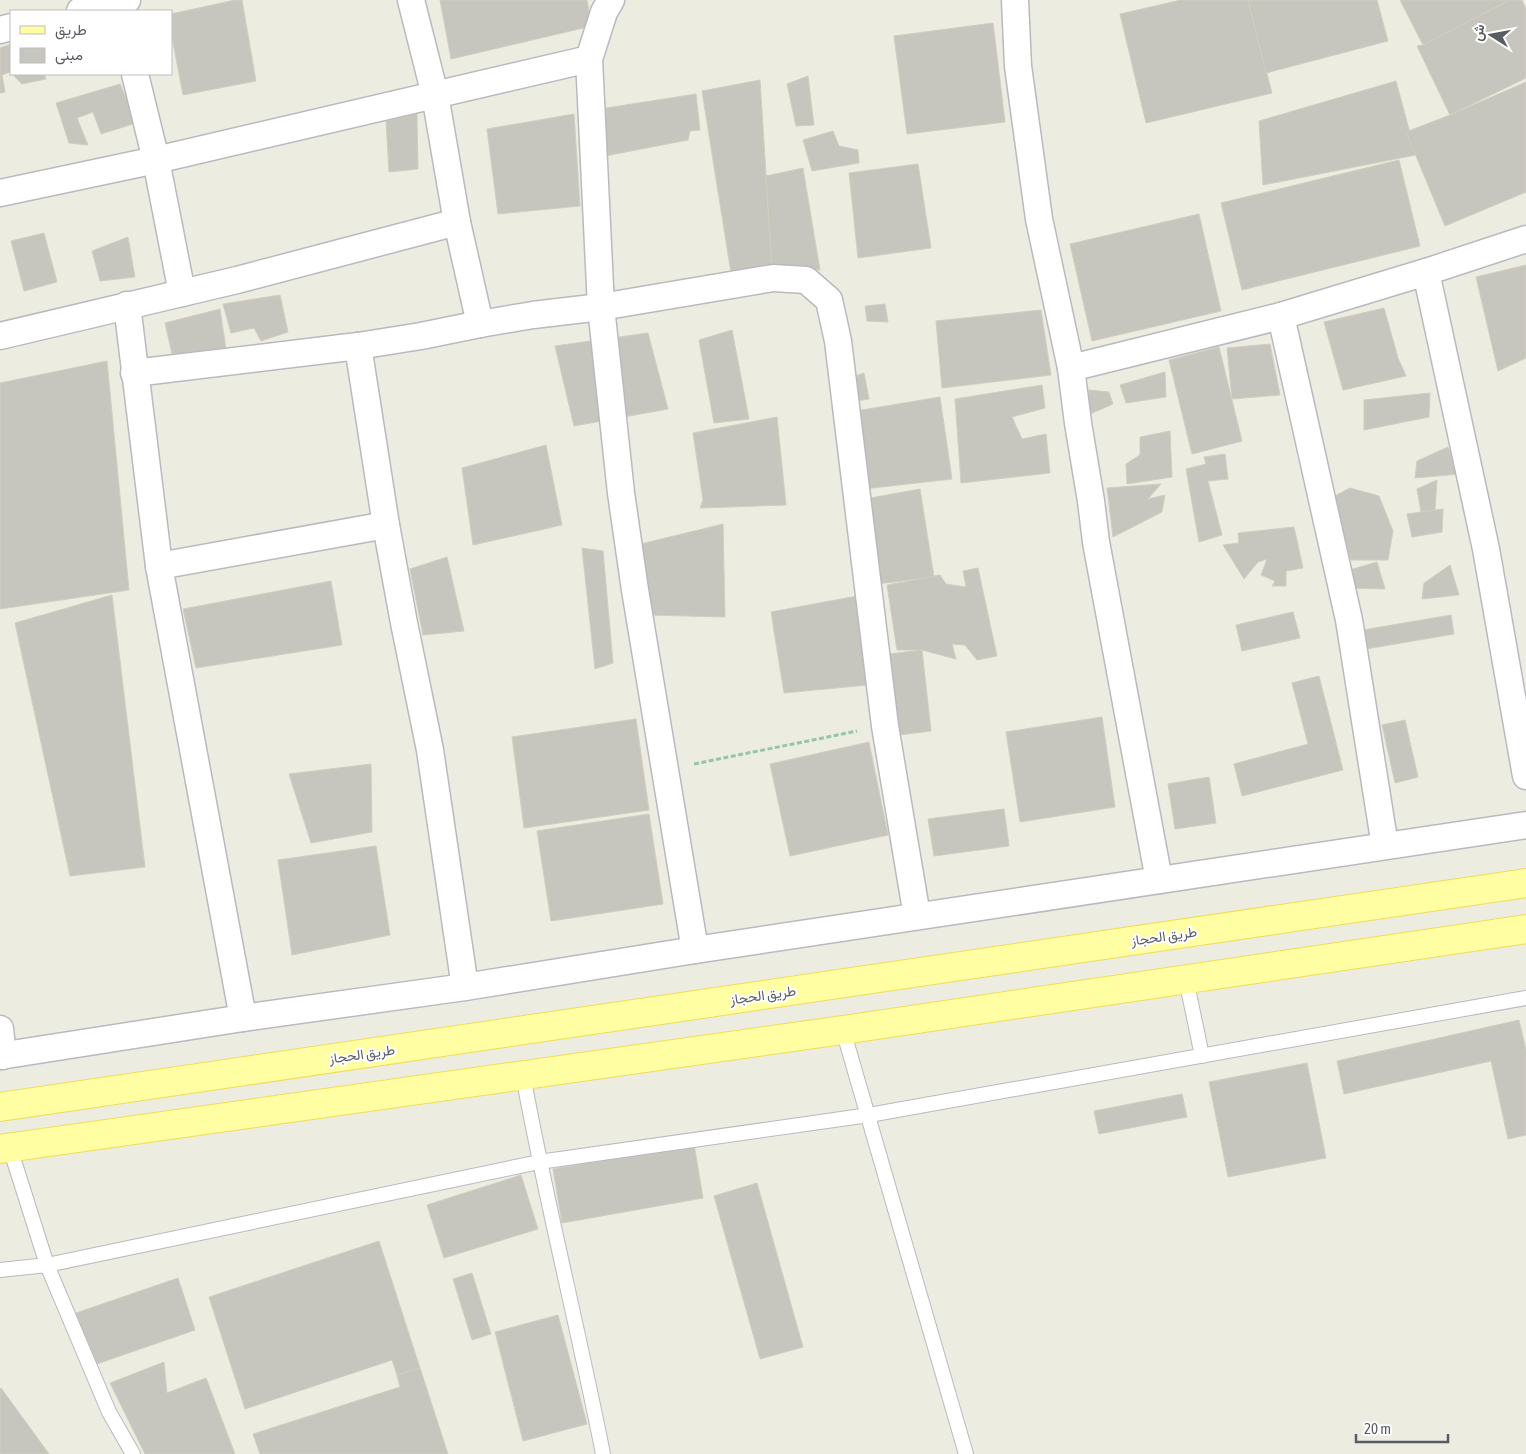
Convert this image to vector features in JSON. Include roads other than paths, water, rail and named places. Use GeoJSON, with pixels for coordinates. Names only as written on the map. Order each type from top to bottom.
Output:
{"type":"FeatureCollection","features":[{"type":"Feature","properties":{"kind":"main road","name":"طريق الحجاز"},"geometry":{"type":"LineString","coordinates":[[0,1107],[1526,883]]}},
{"type":"Feature","properties":{"kind":"main road"},"geometry":{"type":"LineString","coordinates":[[5,1149],[843,1030],[1526,929]]}},
{"type":"Feature","properties":{"kind":"street"},"geometry":{"type":"LineString","coordinates":[[411,0],[435,95],[457,222],[480,324]]}},
{"type":"Feature","properties":{"kind":"street"},"geometry":{"type":"LineString","coordinates":[[611,0],[604,12],[589,59],[601,307],[621,494],[635,590],[695,950]]}},
{"type":"Feature","properties":{"kind":"street"},"geometry":{"type":"LineString","coordinates":[[1015,0],[1018,66],[1039,219],[1071,368],[1096,542],[1159,880]]}},
{"type":"Feature","properties":{"kind":"street"},"geometry":{"type":"LineString","coordinates":[[85,10],[120,3]]}},
{"type":"Feature","properties":{"kind":"street"},"geometry":{"type":"LineString","coordinates":[[0,193],[156,160],[589,59]]}},
{"type":"Feature","properties":{"kind":"street"},"geometry":{"type":"LineString","coordinates":[[135,75],[156,160],[182,293]]}},
{"type":"Feature","properties":{"kind":"street"},"geometry":{"type":"LineString","coordinates":[[0,336],[237,280],[457,222]]}},
{"type":"Feature","properties":{"kind":"street"},"geometry":{"type":"LineString","coordinates":[[1071,368],[1281,316],[1526,239]]}},
{"type":"Feature","properties":{"kind":"street"},"geometry":{"type":"LineString","coordinates":[[1426,272],[1486,548],[1526,776]]}},
{"type":"Feature","properties":{"kind":"street"},"geometry":{"type":"LineString","coordinates":[[134,373],[358,346],[533,315],[601,307],[773,278],[806,280],[829,300],[838,341],[885,726],[917,916]]}},
{"type":"Feature","properties":{"kind":"street"},"geometry":{"type":"LineString","coordinates":[[127,305],[159,566],[242,1018]]}},
{"type":"Feature","properties":{"kind":"street"},"geometry":{"type":"LineString","coordinates":[[1281,316],[1349,620],[1385,846]]}},
{"type":"Feature","properties":{"kind":"street"},"geometry":{"type":"LineString","coordinates":[[358,346],[386,525],[430,750],[465,987]]}},
{"type":"Feature","properties":{"kind":"street"},"geometry":{"type":"LineString","coordinates":[[159,566],[386,525]]}},
{"type":"Feature","properties":{"kind":"street"},"geometry":{"type":"LineString","coordinates":[[0,1029],[2,1056],[242,1018],[465,987],[917,916],[1526,825]]}},
{"type":"Feature","properties":{"kind":"lane"},"geometry":{"type":"LineString","coordinates":[[1186,979],[1202,1056]]}},
{"type":"Feature","properties":{"kind":"lane"},"geometry":{"type":"LineString","coordinates":[[0,1270],[47,1265],[539,1162],[869,1115],[1526,998]]}},
{"type":"Feature","properties":{"kind":"lane"},"geometry":{"type":"LineString","coordinates":[[843,1030],[966,1454]]}},
{"type":"Feature","properties":{"kind":"lane"},"geometry":{"type":"LineString","coordinates":[[523,1075],[539,1162],[603,1454]]}},
{"type":"Feature","properties":{"kind":"lane"},"geometry":{"type":"LineString","coordinates":[[5,1149],[47,1265],[109,1412],[133,1454]]}}]}
